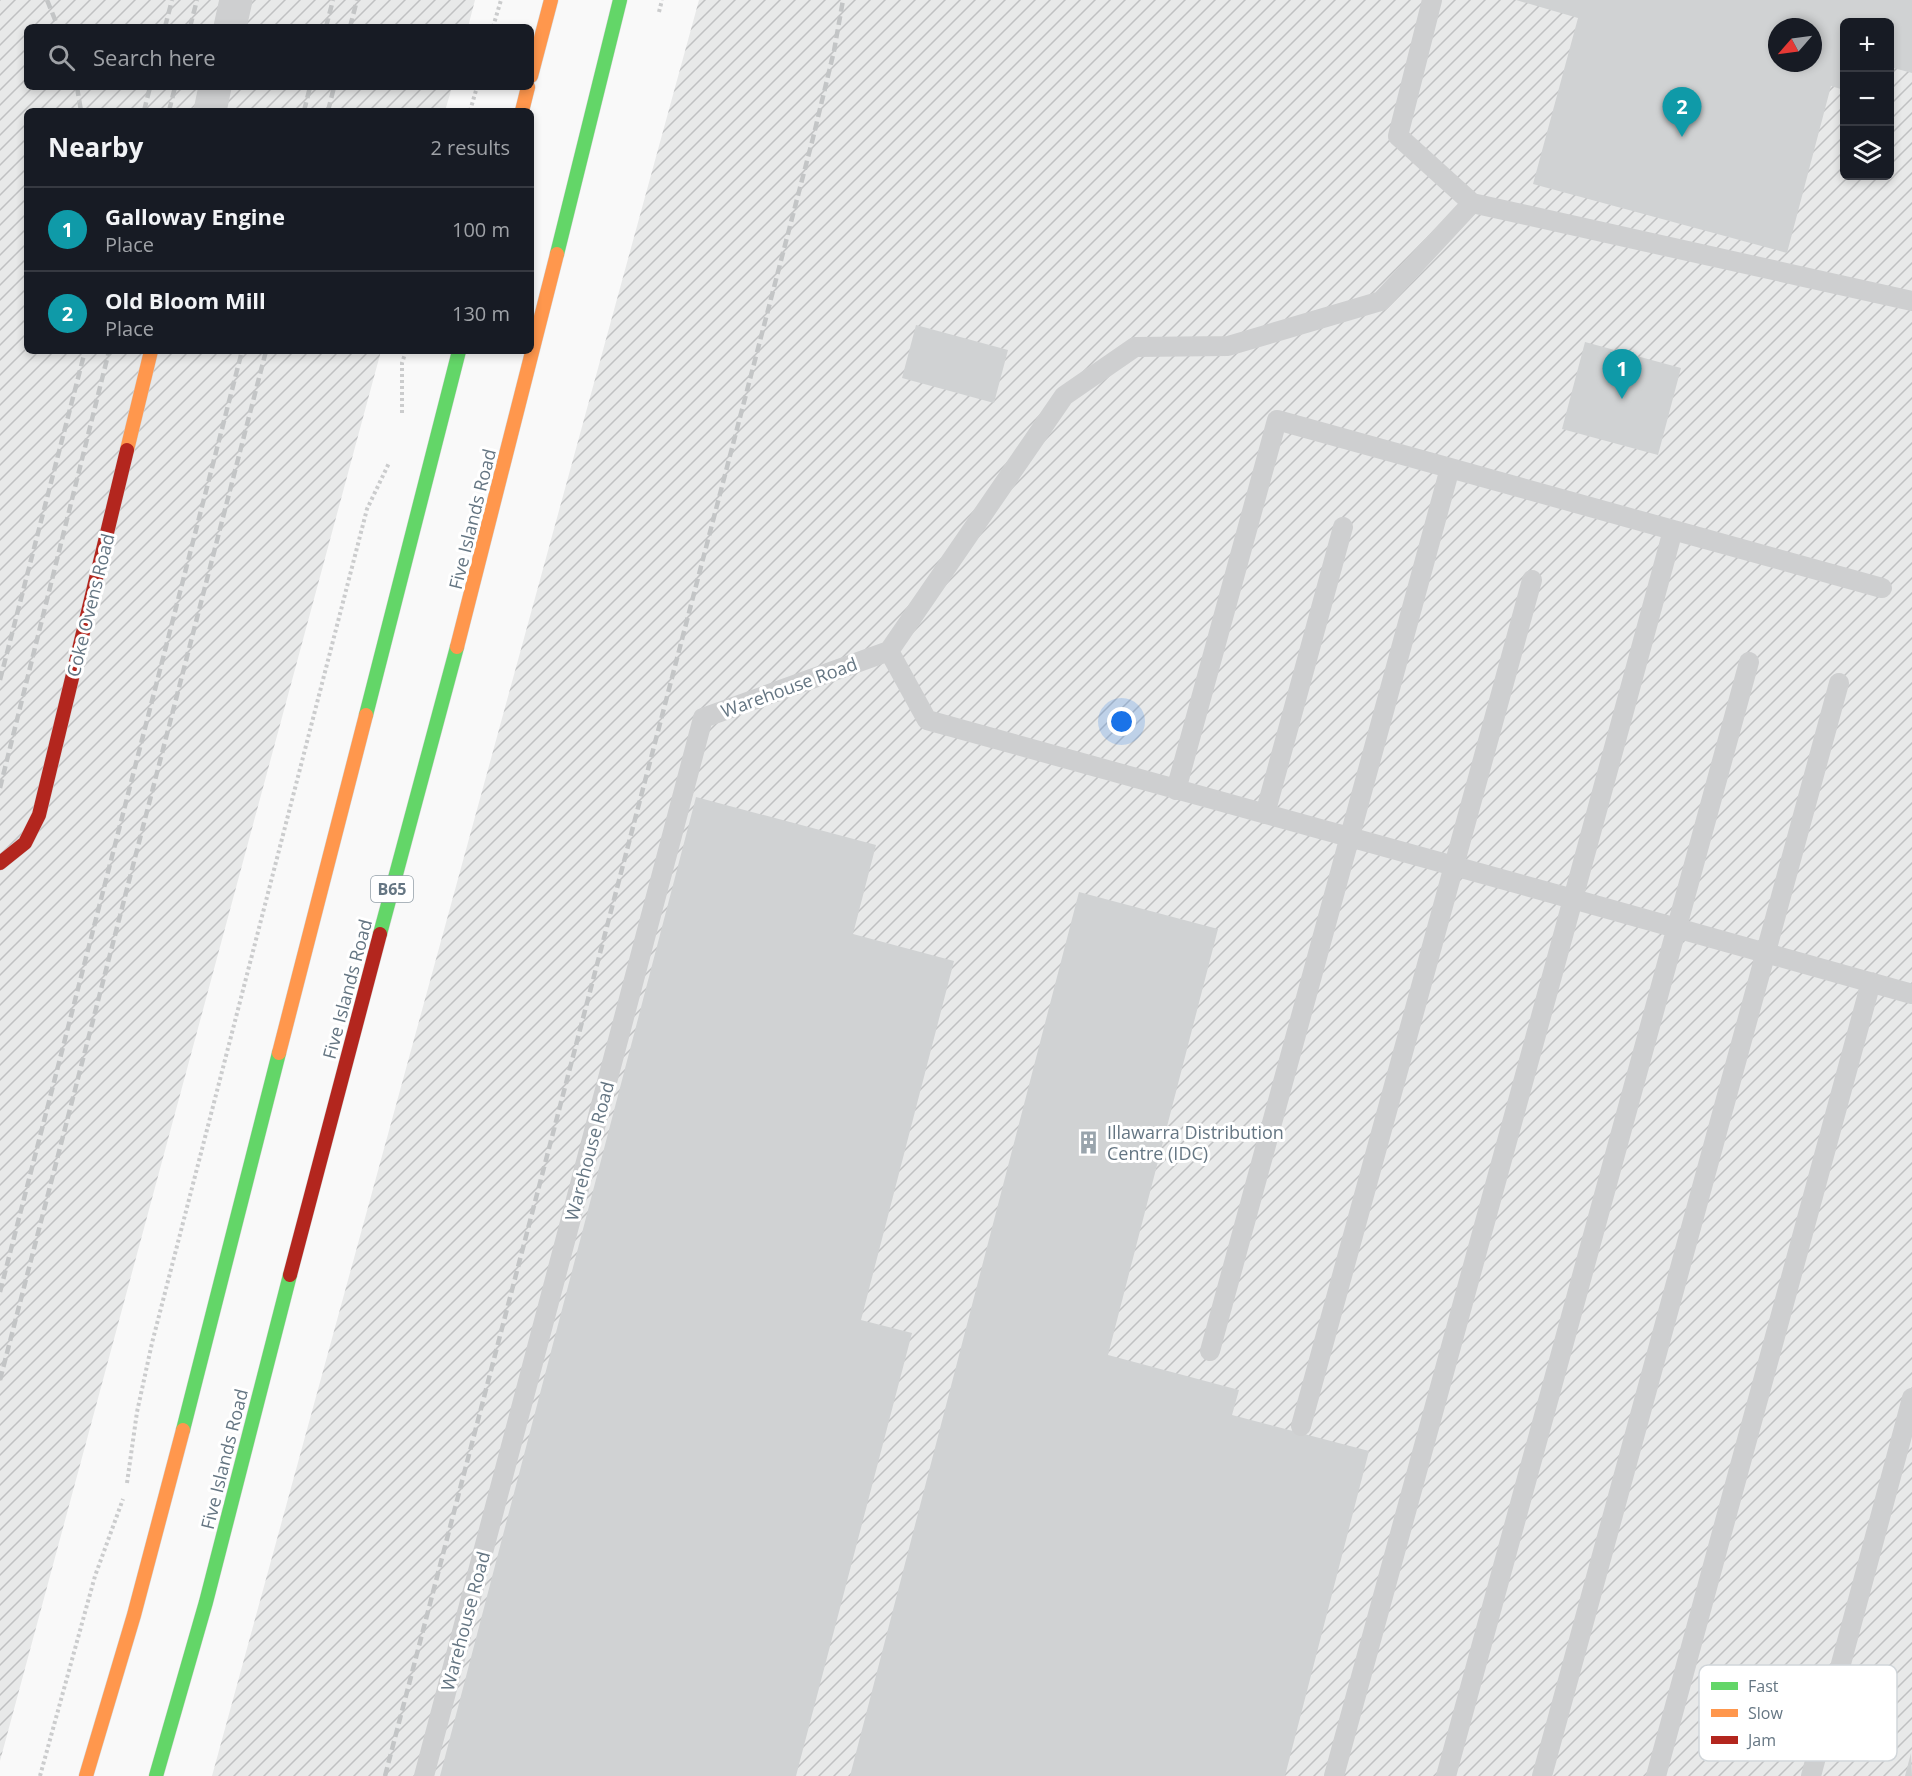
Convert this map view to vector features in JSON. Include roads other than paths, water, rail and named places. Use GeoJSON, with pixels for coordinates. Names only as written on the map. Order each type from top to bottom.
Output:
{"type":"FeatureCollection","features":[{"type":"Feature","properties":{"kind":"main road"},"geometry":{"type":"LineString","coordinates":[[534,65],[551,0]]}},
{"type":"Feature","properties":{"kind":"main road","name":"Five Islands Road"},"geometry":{"type":"LineString","coordinates":[[534,348],[620,0]]}},
{"type":"Feature","properties":{"kind":"main road"},"geometry":{"type":"LineString","coordinates":[[523,108],[527,90]]}},
{"type":"Feature","properties":{"kind":"main road","name":"Coke Ovens Road"},"geometry":{"type":"LineString","coordinates":[[0,862],[15,853],[25,843],[39,815],[151,354]]}},
{"type":"Feature","properties":{"kind":"main road"},"geometry":{"type":"LineString","coordinates":[[86,1776],[134,1615],[178,1448],[458,354]]}},
{"type":"Feature","properties":{"kind":"main road","name":"Five Islands Road"},"geometry":{"type":"LineString","coordinates":[[156,1776],[206,1602],[321,1153],[494,510],[533,354]]}},
{"type":"Feature","properties":{"kind":"street"},"geometry":{"type":"LineString","coordinates":[[231,24],[236,0]]}},
{"type":"Feature","properties":{"kind":"street"},"geometry":{"type":"LineString","coordinates":[[211,108],[214,90]]}},
{"type":"Feature","properties":{"kind":"lane"},"geometry":{"type":"LineString","coordinates":[[1432,0],[1398,136],[1472,203],[1912,301]]}},
{"type":"Feature","properties":{"kind":"lane"},"geometry":{"type":"LineString","coordinates":[[1472,203],[1381,301],[1228,346],[1135,347],[1064,396],[889,651],[927,720],[1912,994]]}},
{"type":"Feature","properties":{"kind":"lane"},"geometry":{"type":"LineString","coordinates":[[1176,790],[1277,420],[1882,588]]}},
{"type":"Feature","properties":{"kind":"lane"},"geometry":{"type":"LineString","coordinates":[[1210,1351],[1450,468]]}},
{"type":"Feature","properties":{"kind":"lane"},"geometry":{"type":"LineString","coordinates":[[1265,814],[1343,527]]}},
{"type":"Feature","properties":{"kind":"lane"},"geometry":{"type":"LineString","coordinates":[[1334,1776],[1673,531]]}},
{"type":"Feature","properties":{"kind":"lane"},"geometry":{"type":"LineString","coordinates":[[1301,1426],[1532,580]]}},
{"type":"Feature","properties":{"kind":"lane","name":"Warehouse Road"},"geometry":{"type":"LineString","coordinates":[[424,1776],[703,718],[889,651]]}},
{"type":"Feature","properties":{"kind":"lane"},"geometry":{"type":"LineString","coordinates":[[1446,1776],[1749,662]]}},
{"type":"Feature","properties":{"kind":"lane"},"geometry":{"type":"LineString","coordinates":[[1542,1776],[1839,683]]}},
{"type":"Feature","properties":{"kind":"lane"},"geometry":{"type":"LineString","coordinates":[[1656,1776],[1871,982]]}},
{"type":"Feature","properties":{"kind":"lane"},"geometry":{"type":"LineString","coordinates":[[1841,1665],[1912,1398]]}},
{"type":"Feature","properties":{"kind":"lane"},"geometry":{"type":"LineString","coordinates":[[1811,1776],[1815,1761]]}},
{"type":"Feature","properties":{"kind":"railway"},"geometry":{"type":"LineString","coordinates":[[47,0],[57,24]]}},
{"type":"Feature","properties":{"kind":"railway"},"geometry":{"type":"LineString","coordinates":[[166,24],[172,0]]}},
{"type":"Feature","properties":{"kind":"railway"},"geometry":{"type":"LineString","coordinates":[[191,24],[197,0]]}},
{"type":"Feature","properties":{"kind":"railway"},"geometry":{"type":"LineString","coordinates":[[327,24],[333,0]]}},
{"type":"Feature","properties":{"kind":"railway"},"geometry":{"type":"LineString","coordinates":[[351,24],[357,0]]}},
{"type":"Feature","properties":{"kind":"railway"},"geometry":{"type":"LineString","coordinates":[[385,1776],[813,138],[834,51],[843,0]]}},
{"type":"Feature","properties":{"kind":"railway"},"geometry":{"type":"LineString","coordinates":[[78,90],[80,108]]}},
{"type":"Feature","properties":{"kind":"railway"},"geometry":{"type":"LineString","coordinates":[[145,108],[149,90]]}},
{"type":"Feature","properties":{"kind":"railway"},"geometry":{"type":"LineString","coordinates":[[170,108],[174,90]]}},
{"type":"Feature","properties":{"kind":"railway"},"geometry":{"type":"LineString","coordinates":[[305,108],[309,90]]}},
{"type":"Feature","properties":{"kind":"railway"},"geometry":{"type":"LineString","coordinates":[[329,108],[333,90]]}},
{"type":"Feature","properties":{"kind":"railway"},"geometry":{"type":"LineString","coordinates":[[0,680],[84,354]]}},
{"type":"Feature","properties":{"kind":"railway"},"geometry":{"type":"LineString","coordinates":[[0,788],[108,354]]}},
{"type":"Feature","properties":{"kind":"railway"},"geometry":{"type":"LineString","coordinates":[[0,1292],[241,354]]}},
{"type":"Feature","properties":{"kind":"railway"},"geometry":{"type":"LineString","coordinates":[[0,1380],[265,354]]}},
{"type":"Feature","properties":{"kind":"place","name":"Old Bloom Mill"},"geometry":{"type":"Point","coordinates":[1682,137]}},
{"type":"Feature","properties":{"kind":"place","name":"Galloway Engine"},"geometry":{"type":"Point","coordinates":[1622,399]}},
{"type":"Feature","properties":{"kind":"place","name":"Illawarra Distribution Centre (IDC)"},"geometry":{"type":"Point","coordinates":[1089,1142]}}]}
